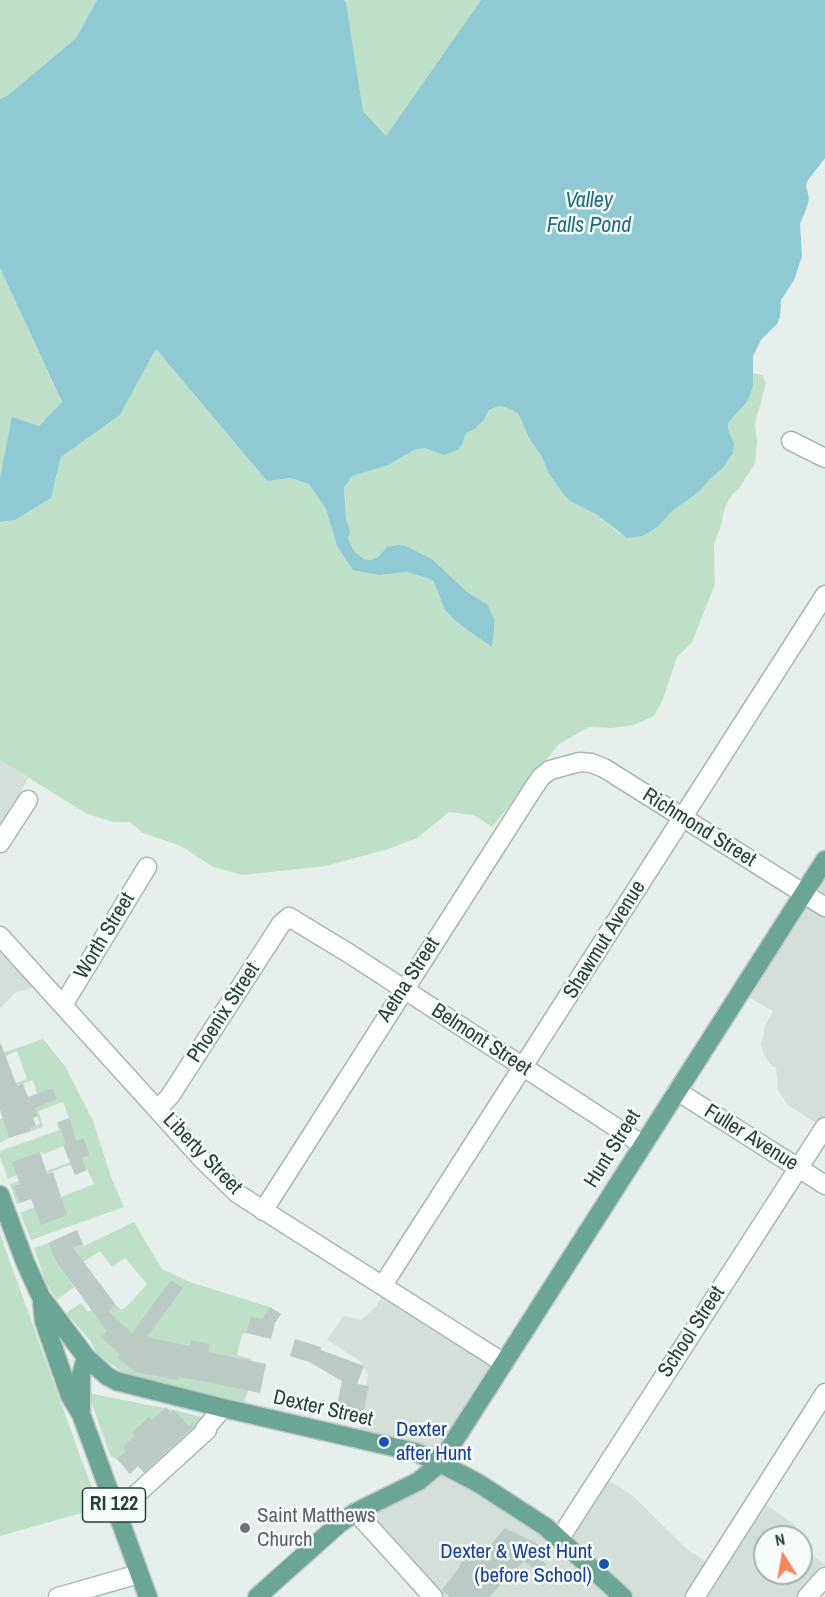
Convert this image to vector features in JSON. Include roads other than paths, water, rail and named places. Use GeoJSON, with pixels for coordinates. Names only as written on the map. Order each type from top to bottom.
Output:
{"type":"FeatureCollection","features":[{"type":"Feature","properties":{"kind":"main road","name":"Hunt Street"},"geometry":{"type":"LineString","coordinates":[[257,1597],[340,1522],[419,1481],[440,1463],[825,860]]}},
{"type":"Feature","properties":{"kind":"main road","name":"RI 122"},"geometry":{"type":"LineString","coordinates":[[0,1195],[41,1297],[48,1332],[70,1396],[81,1414],[148,1597]]}},
{"type":"Feature","properties":{"kind":"main road","name":"RI 122"},"geometry":{"type":"LineString","coordinates":[[41,1297],[86,1357],[81,1375],[81,1414]]}},
{"type":"Feature","properties":{"kind":"main road","name":"Dexter Street"},"geometry":{"type":"LineString","coordinates":[[86,1357],[98,1369],[116,1381],[415,1452],[440,1463],[478,1483],[560,1538],[623,1597]]}},
{"type":"Feature","properties":{"kind":"street"},"geometry":{"type":"LineString","coordinates":[[791,441],[825,459]]}},
{"type":"Feature","properties":{"kind":"street","name":"Shawmut Avenue"},"geometry":{"type":"LineString","coordinates":[[383,1285],[825,595]]}},
{"type":"Feature","properties":{"kind":"street","name":"Richmond Street"},"geometry":{"type":"LineString","coordinates":[[568,764],[591,763],[604,768],[825,908]]}},
{"type":"Feature","properties":{"kind":"street","name":"Aetna Street"},"geometry":{"type":"LineString","coordinates":[[263,1211],[541,777],[550,770],[568,764]]}},
{"type":"Feature","properties":{"kind":"street"},"geometry":{"type":"LineString","coordinates":[[0,843],[28,800]]}},
{"type":"Feature","properties":{"kind":"street","name":"Worth Street"},"geometry":{"type":"LineString","coordinates":[[63,1005],[147,867]]}},
{"type":"Feature","properties":{"kind":"street","name":"Belmont Street"},"geometry":{"type":"LineString","coordinates":[[289,917],[350,954],[643,1145]]}},
{"type":"Feature","properties":{"kind":"street","name":"Phoenix Street"},"geometry":{"type":"LineString","coordinates":[[158,1109],[170,1096],[281,924],[289,917]]}},
{"type":"Feature","properties":{"kind":"street","name":"Liberty Street"},"geometry":{"type":"LineString","coordinates":[[0,936],[202,1159],[238,1194],[504,1363]]}},
{"type":"Feature","properties":{"kind":"street","name":"Fuller Avenue"},"geometry":{"type":"LineString","coordinates":[[677,1091],[825,1185]]}},
{"type":"Feature","properties":{"kind":"street","name":"School Street"},"geometry":{"type":"LineString","coordinates":[[560,1538],[825,1127]]}},
{"type":"Feature","properties":{"kind":"street"},"geometry":{"type":"LineString","coordinates":[[694,1597],[825,1393]]}},
{"type":"Feature","properties":{"kind":"street"},"geometry":{"type":"LineString","coordinates":[[116,1509],[129,1501],[207,1430],[205,1429],[223,1408]]}},
{"type":"Feature","properties":{"kind":"street"},"geometry":{"type":"LineString","coordinates":[[356,1512],[433,1597]]}},
{"type":"Feature","properties":{"kind":"street"},"geometry":{"type":"LineString","coordinates":[[58,1597],[139,1574]]}},
{"type":"Feature","properties":{"kind":"street"},"geometry":{"type":"LineString","coordinates":[[807,1597],[825,1577]]}},
{"type":"Feature","properties":{"kind":"water","name":"Valley Falls Pond"},"geometry":{"type":"Polygon","coordinates":[[[97,0],[344,0],[363,111],[386,136],[481,0],[825,0],[825,158],[806,186],[809,198],[800,224],[802,256],[794,280],[781,300],[780,317],[777,324],[761,340],[753,356],[753,386],[746,403],[728,423],[734,444],[733,453],[724,467],[700,491],[671,512],[658,527],[643,536],[627,538],[596,514],[570,501],[548,472],[518,413],[505,407],[499,406],[489,410],[484,420],[475,429],[466,433],[458,450],[444,455],[424,448],[414,450],[388,465],[352,476],[344,487],[346,518],[350,532],[348,538],[354,551],[364,559],[371,560],[378,557],[387,547],[400,545],[432,559],[466,591],[488,605],[495,621],[492,647],[457,622],[445,610],[433,580],[407,572],[379,575],[353,570],[337,546],[326,509],[309,484],[291,478],[267,481],[156,349],[120,415],[61,457],[51,498],[15,520],[0,522],[0,478],[12,417],[39,426],[62,402],[0,268],[0,99],[7,96],[76,38],[97,0]]]}},
{"type":"Feature","properties":{"kind":"place","name":"Dexter after Hunt"},"geometry":{"type":"Point","coordinates":[384,1442]}},
{"type":"Feature","properties":{"kind":"place","name":"Saint Matthews Church"},"geometry":{"type":"Point","coordinates":[245,1528]}},
{"type":"Feature","properties":{"kind":"place","name":"Dexter & West Hunt (before School)"},"geometry":{"type":"Point","coordinates":[604,1564]}}]}
